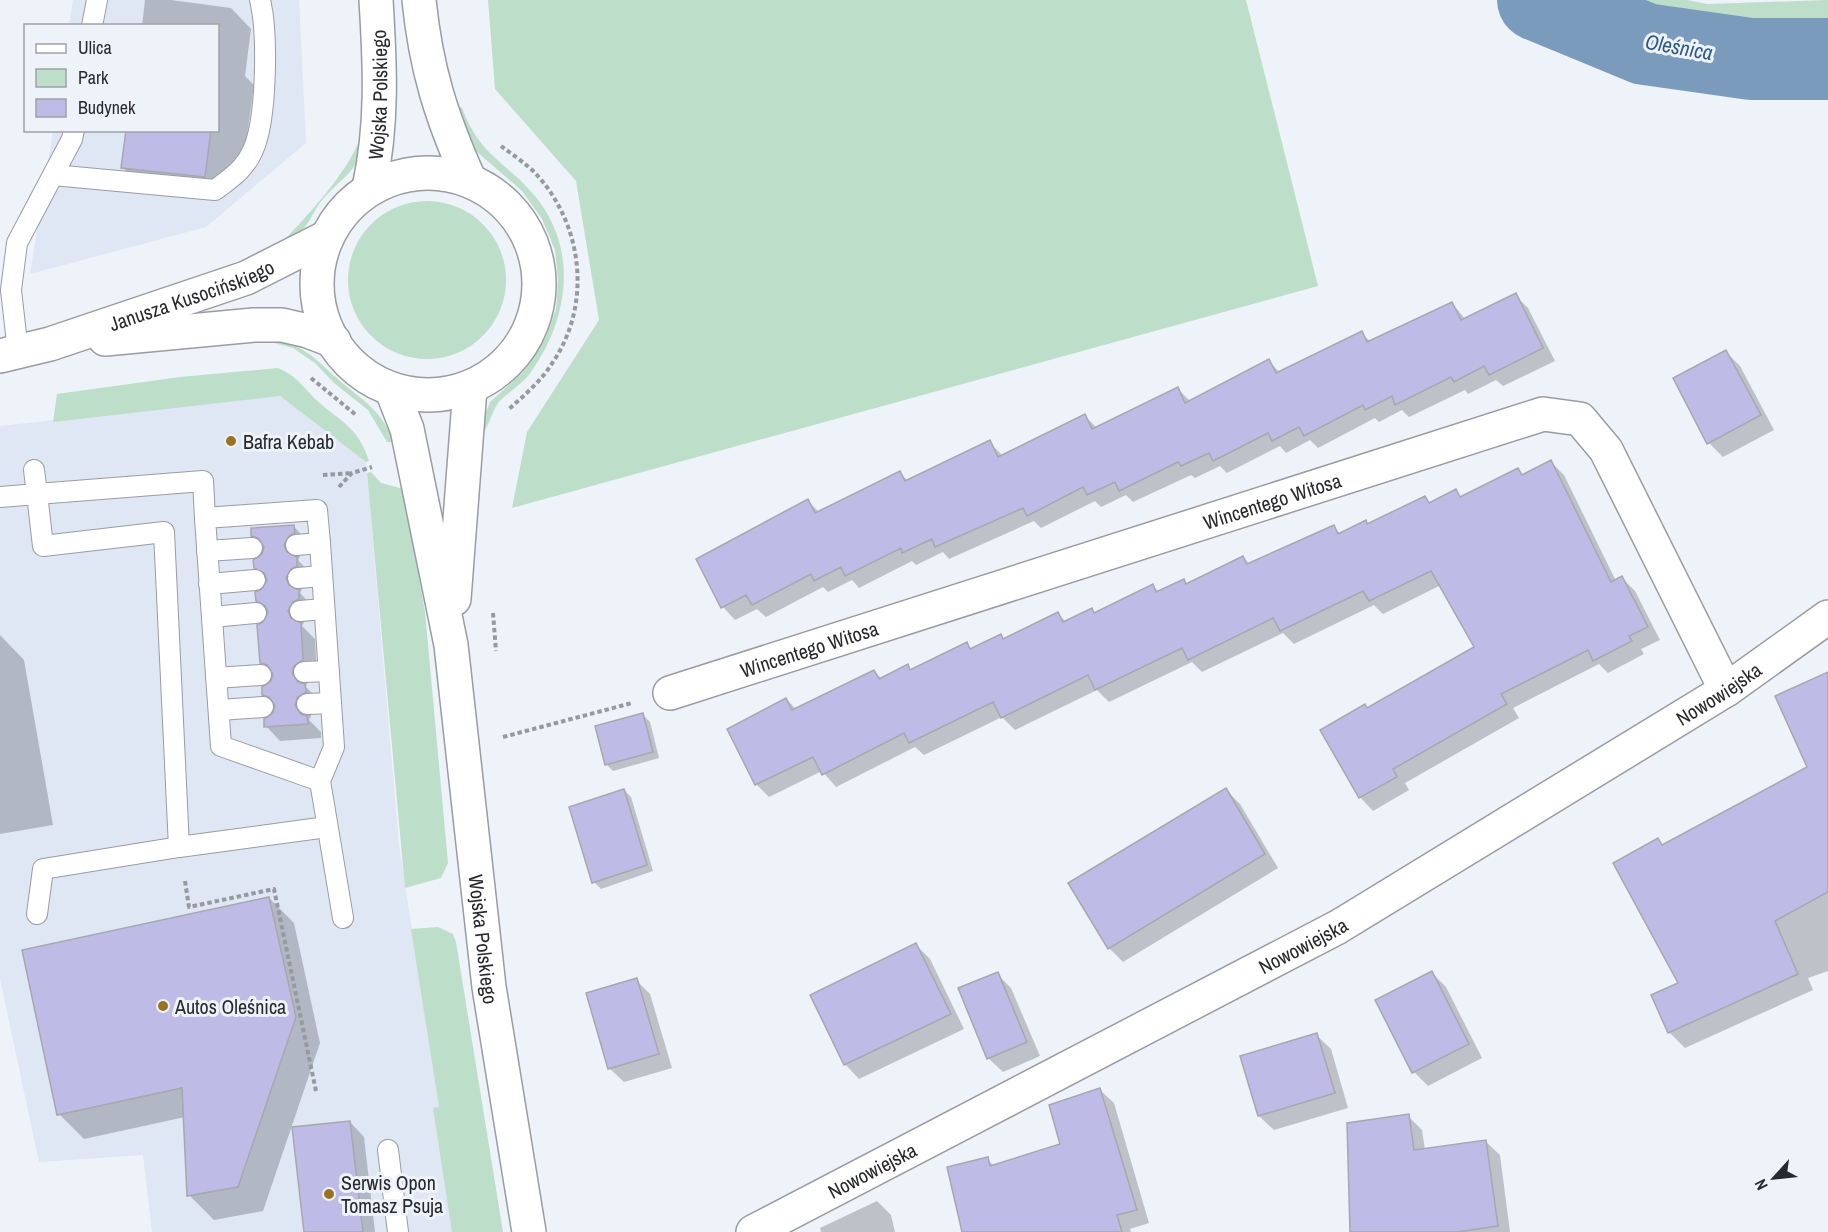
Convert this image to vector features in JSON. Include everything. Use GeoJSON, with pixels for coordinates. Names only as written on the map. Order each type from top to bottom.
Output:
{"type":"FeatureCollection","features":[{"type":"Feature","properties":{"kind":"street","name":"Wojska Polskiego"},"geometry":{"type":"LineString","coordinates":[[369,188],[375,160],[381,97],[376,0]]}},
{"type":"Feature","properties":{"kind":"street"},"geometry":{"type":"LineString","coordinates":[[419,0],[424,48],[435,94],[469,179]]}},
{"type":"Feature","properties":{"kind":"street"},"geometry":{"type":"LineString","coordinates":[[436,172],[469,179],[500,196],[522,221],[535,254],[539,288],[531,323],[516,351],[495,373],[470,388],[434,398],[393,393],[352,366],[322,319],[317,290],[320,259],[327,237],[346,209],[369,188],[403,176],[436,172]]}},
{"type":"Feature","properties":{"kind":"street","name":"Janusza Kusocińskiego"},"geometry":{"type":"LineString","coordinates":[[9,354],[50,344],[246,278],[327,237]]}},
{"type":"Feature","properties":{"kind":"street","name":"Janusza Kusocińskiego"},"geometry":{"type":"LineString","coordinates":[[50,344],[254,325],[282,325],[308,331],[334,341]]}},
{"type":"Feature","properties":{"kind":"street","name":"Wojska Polskiego"},"geometry":{"type":"LineString","coordinates":[[451,645],[470,388]]}},
{"type":"Feature","properties":{"kind":"street","name":"Wojska Polskiego"},"geometry":{"type":"LineString","coordinates":[[393,393],[407,429],[416,465],[451,645],[487,976],[529,1232]]}},
{"type":"Feature","properties":{"kind":"street","name":"Wincentego Witosa"},"geometry":{"type":"LineString","coordinates":[[670,693],[1543,414],[1580,419],[1606,450],[1726,690]]}},
{"type":"Feature","properties":{"kind":"street","name":"Nowowiejska"},"geometry":{"type":"LineString","coordinates":[[753,1232],[1338,927],[1726,690],[1828,617]]}},
{"type":"Feature","properties":{"kind":"lane"},"geometry":{"type":"LineString","coordinates":[[92,24],[96,0]]}},
{"type":"Feature","properties":{"kind":"lane"},"geometry":{"type":"LineString","coordinates":[[53,176],[215,190],[240,172],[253,150],[261,117],[265,22],[260,0]]}},
{"type":"Feature","properties":{"kind":"lane"},"geometry":{"type":"LineString","coordinates":[[9,354],[11,290],[17,243],[74,132]]}},
{"type":"Feature","properties":{"kind":"lane"},"geometry":{"type":"LineString","coordinates":[[34,470],[43,546],[164,532],[179,847]]}},
{"type":"Feature","properties":{"kind":"lane"},"geometry":{"type":"LineString","coordinates":[[0,496],[203,481],[221,746],[320,781]]}},
{"type":"Feature","properties":{"kind":"lane"},"geometry":{"type":"LineString","coordinates":[[205,518],[318,510],[334,747],[320,781],[343,918]]}},
{"type":"Feature","properties":{"kind":"lane"},"geometry":{"type":"LineString","coordinates":[[296,545],[320,543]]}},
{"type":"Feature","properties":{"kind":"lane"},"geometry":{"type":"LineString","coordinates":[[207,551],[252,548]]}},
{"type":"Feature","properties":{"kind":"lane"},"geometry":{"type":"LineString","coordinates":[[298,578],[322,576]]}},
{"type":"Feature","properties":{"kind":"lane"},"geometry":{"type":"LineString","coordinates":[[209,584],[255,580]]}},
{"type":"Feature","properties":{"kind":"lane"},"geometry":{"type":"LineString","coordinates":[[300,611],[324,609]]}},
{"type":"Feature","properties":{"kind":"lane"},"geometry":{"type":"LineString","coordinates":[[212,617],[256,613]]}},
{"type":"Feature","properties":{"kind":"lane"},"geometry":{"type":"LineString","coordinates":[[304,672],[329,671]]}},
{"type":"Feature","properties":{"kind":"lane"},"geometry":{"type":"LineString","coordinates":[[216,678],[261,675]]}},
{"type":"Feature","properties":{"kind":"lane"},"geometry":{"type":"LineString","coordinates":[[307,704],[331,703]]}},
{"type":"Feature","properties":{"kind":"lane"},"geometry":{"type":"LineString","coordinates":[[219,710],[263,707]]}},
{"type":"Feature","properties":{"kind":"lane"},"geometry":{"type":"LineString","coordinates":[[37,914],[43,869],[179,847],[327,827]]}},
{"type":"Feature","properties":{"kind":"lane"},"geometry":{"type":"LineString","coordinates":[[388,1150],[398,1232]]}},
{"type":"Feature","properties":{"kind":"path"},"geometry":{"type":"LineString","coordinates":[[494,139],[536,173],[558,201],[571,230],[578,275],[576,308],[568,335],[553,362],[530,390],[501,416]]}},
{"type":"Feature","properties":{"kind":"path"},"geometry":{"type":"LineString","coordinates":[[308,375],[321,389],[351,409],[358,417]]}},
{"type":"Feature","properties":{"kind":"path"},"geometry":{"type":"LineString","coordinates":[[318,510],[352,473],[366,467],[416,465]]}},
{"type":"Feature","properties":{"kind":"path"},"geometry":{"type":"LineString","coordinates":[[502,737],[670,693]]}},
{"type":"Feature","properties":{"kind":"path"},"geometry":{"type":"LineString","coordinates":[[179,847],[189,907],[274,889],[316,1091]]}},
{"type":"Feature","properties":{"kind":"shaded area"},"geometry":{"type":"Polygon","coordinates":[[[73,0],[299,0],[306,143],[206,227],[30,274],[53,132],[219,132],[219,24],[69,24],[73,0]]]}},
{"type":"Feature","properties":{"kind":"shaded area"},"geometry":{"type":"Polygon","coordinates":[[[280,396],[366,462],[399,845],[458,1232],[152,1232],[143,1155],[39,1162],[0,979],[0,426],[280,396]]]}},
{"type":"Feature","properties":{"kind":"green space"},"geometry":{"type":"Polygon","coordinates":[[[488,0],[1246,0],[1318,286],[512,508],[527,432],[599,320],[576,181],[495,89],[488,0]]]}},
{"type":"Feature","properties":{"kind":"green space"},"geometry":{"type":"Polygon","coordinates":[[[1582,0],[1687,0],[1707,4],[1828,0],[1828,41],[1757,42],[1653,28],[1582,0]]]}},
{"type":"Feature","properties":{"kind":"green space"},"geometry":{"type":"Polygon","coordinates":[[[456,105],[462,108],[469,124],[485,148],[534,195],[548,216],[558,238],[563,260],[564,284],[561,307],[544,351],[528,376],[498,403],[484,432],[478,432],[490,402],[521,374],[546,337],[556,309],[558,279],[555,250],[542,219],[522,191],[477,152],[456,105]]]}},
{"type":"Feature","properties":{"kind":"green space"},"geometry":{"type":"Polygon","coordinates":[[[362,132],[359,157],[355,166],[327,194],[305,227],[288,242],[254,260],[261,252],[287,237],[319,202],[341,174],[362,132]]]}},
{"type":"Feature","properties":{"kind":"green space"},"geometry":{"type":"Polygon","coordinates":[[[427,201],[457,207],[471,214],[483,224],[493,236],[500,250],[506,280],[500,310],[493,324],[483,336],[471,346],[457,353],[427,359],[397,353],[383,346],[371,336],[361,324],[354,310],[348,280],[354,250],[361,236],[371,224],[383,214],[397,207],[427,201]]]}},
{"type":"Feature","properties":{"kind":"green space"},"geometry":{"type":"Polygon","coordinates":[[[271,338],[293,345],[316,359],[372,407],[384,422],[394,442],[387,442],[368,410],[334,383],[315,363],[293,348],[274,343],[271,338]]]}},
{"type":"Feature","properties":{"kind":"green space"},"geometry":{"type":"Polygon","coordinates":[[[278,368],[294,377],[314,398],[353,431],[369,461],[366,462],[280,396],[53,422],[57,394],[180,377],[278,368]]]}},
{"type":"Feature","properties":{"kind":"green space"},"geometry":{"type":"Polygon","coordinates":[[[371,472],[381,483],[404,489],[425,612],[448,863],[441,878],[405,888],[367,473],[371,472]]]}},
{"type":"Feature","properties":{"kind":"green space"},"geometry":{"type":"Polygon","coordinates":[[[438,927],[453,934],[456,942],[503,1232],[452,1232],[433,1108],[439,1107],[411,929],[438,927]]]}},
{"type":"Feature","properties":{"kind":"building"},"geometry":{"type":"Polygon","coordinates":[[[126,132],[211,132],[205,177],[121,168],[126,132]]]}},
{"type":"Feature","properties":{"kind":"building"},"geometry":{"type":"Polygon","coordinates":[[[1516,293],[1543,348],[1489,375],[1484,366],[1454,382],[1451,377],[1395,405],[1392,396],[1365,410],[1363,405],[1304,436],[1299,427],[1272,441],[1268,433],[1213,461],[1209,453],[1181,466],[1178,462],[1119,491],[1115,482],[1087,495],[1083,487],[1027,516],[1023,508],[935,547],[932,539],[902,553],[901,548],[845,576],[841,567],[814,581],[811,574],[752,605],[746,595],[721,608],[696,559],[808,499],[815,513],[900,471],[905,481],[990,440],[998,457],[1085,414],[1092,429],[1178,387],[1185,403],[1269,359],[1276,373],[1362,331],[1367,342],[1452,302],[1461,320],[1516,293]]]}},
{"type":"Feature","properties":{"kind":"building"},"geometry":{"type":"Polygon","coordinates":[[[1726,350],[1761,415],[1707,444],[1673,378],[1726,350]]]}},
{"type":"Feature","properties":{"kind":"building"},"geometry":{"type":"Polygon","coordinates":[[[1551,460],[1611,582],[1622,576],[1648,627],[1629,636],[1632,641],[1593,661],[1588,650],[1501,694],[1507,704],[1393,769],[1397,777],[1359,798],[1320,730],[1365,704],[1367,708],[1474,647],[1431,571],[1369,601],[1363,591],[1280,631],[1273,618],[1188,660],[1182,648],[1095,690],[1088,675],[1001,718],[993,702],[909,743],[904,733],[822,775],[813,757],[755,785],[727,729],[786,698],[792,710],[874,670],[879,679],[908,664],[910,670],[967,642],[970,649],[1001,634],[1003,639],[1058,612],[1063,622],[1092,608],[1094,613],[1153,584],[1156,592],[1184,579],[1186,584],[1243,556],[1247,564],[1334,525],[1338,534],[1366,520],[1367,524],[1425,496],[1429,503],[1456,489],[1460,497],[1518,468],[1522,475],[1551,460]]]}},
{"type":"Feature","properties":{"kind":"building"},"geometry":{"type":"Polygon","coordinates":[[[294,525],[295,533],[289,536],[284,545],[287,552],[297,557],[297,566],[291,569],[286,578],[289,585],[299,590],[299,599],[293,602],[288,611],[291,618],[301,623],[303,660],[294,666],[292,673],[298,682],[305,684],[306,692],[297,698],[295,705],[301,714],[307,716],[308,724],[264,727],[264,719],[273,713],[275,706],[269,697],[262,695],[262,687],[271,681],[273,674],[267,665],[260,663],[257,625],[263,622],[268,612],[265,606],[256,601],[255,592],[262,589],[267,580],[264,573],[254,568],[253,560],[262,554],[264,547],[258,538],[251,536],[251,528],[294,525]]]}},
{"type":"Feature","properties":{"kind":"building"},"geometry":{"type":"Polygon","coordinates":[[[1828,672],[1828,892],[1775,921],[1798,974],[1668,1033],[1651,995],[1678,983],[1613,863],[1658,838],[1662,845],[1807,767],[1775,696],[1828,672]]]}},
{"type":"Feature","properties":{"kind":"building"},"geometry":{"type":"Polygon","coordinates":[[[643,713],[653,752],[605,765],[595,726],[643,713]]]}},
{"type":"Feature","properties":{"kind":"building"},"geometry":{"type":"Polygon","coordinates":[[[1226,788],[1265,854],[1108,949],[1068,883],[1226,788]]]}},
{"type":"Feature","properties":{"kind":"building"},"geometry":{"type":"Polygon","coordinates":[[[624,789],[647,865],[592,883],[569,807],[624,789]]]}},
{"type":"Feature","properties":{"kind":"building","name":"Autos Oleśnica"},"geometry":{"type":"Polygon","coordinates":[[[269,897],[296,1017],[238,1187],[187,1196],[182,1088],[57,1115],[22,950],[269,897]]]}},
{"type":"Feature","properties":{"kind":"building"},"geometry":{"type":"Polygon","coordinates":[[[916,943],[951,1014],[844,1065],[810,995],[916,943]]]}},
{"type":"Feature","properties":{"kind":"building"},"geometry":{"type":"Polygon","coordinates":[[[1432,971],[1469,1044],[1412,1073],[1375,1000],[1432,971]]]}},
{"type":"Feature","properties":{"kind":"building"},"geometry":{"type":"Polygon","coordinates":[[[998,972],[1027,1042],[987,1059],[958,988],[998,972]]]}},
{"type":"Feature","properties":{"kind":"building"},"geometry":{"type":"Polygon","coordinates":[[[637,978],[659,1054],[608,1069],[586,993],[637,978]]]}},
{"type":"Feature","properties":{"kind":"building"},"geometry":{"type":"Polygon","coordinates":[[[1317,1033],[1335,1093],[1258,1116],[1240,1056],[1317,1033]]]}},
{"type":"Feature","properties":{"kind":"building"},"geometry":{"type":"Polygon","coordinates":[[[1100,1088],[1137,1210],[1117,1215],[1122,1232],[962,1232],[947,1167],[988,1157],[990,1166],[1060,1144],[1049,1105],[1100,1088]]]}},
{"type":"Feature","properties":{"kind":"building"},"geometry":{"type":"Polygon","coordinates":[[[1409,1114],[1414,1150],[1486,1140],[1498,1226],[1457,1232],[1350,1232],[1347,1123],[1409,1114]]]}},
{"type":"Feature","properties":{"kind":"building","name":"Serwis Opon Tomasz Psuja"},"geometry":{"type":"Polygon","coordinates":[[[350,1121],[363,1232],[304,1232],[292,1127],[350,1121]]]}},
{"type":"Feature","properties":{"kind":"waterway","name":"Oleśnica"},"geometry":{"type":"LineString","coordinates":[[1538,0],[1645,44],[1751,59],[1828,59]]}},
{"type":"Feature","properties":{"kind":"place","name":"Bafra Kebab"},"geometry":{"type":"Point","coordinates":[231,441]}},
{"type":"Feature","properties":{"kind":"place","name":"Autos Oleśnica"},"geometry":{"type":"Point","coordinates":[163,1006]}},
{"type":"Feature","properties":{"kind":"place","name":"Serwis Opon Tomasz Psuja"},"geometry":{"type":"Point","coordinates":[329,1194]}}]}
